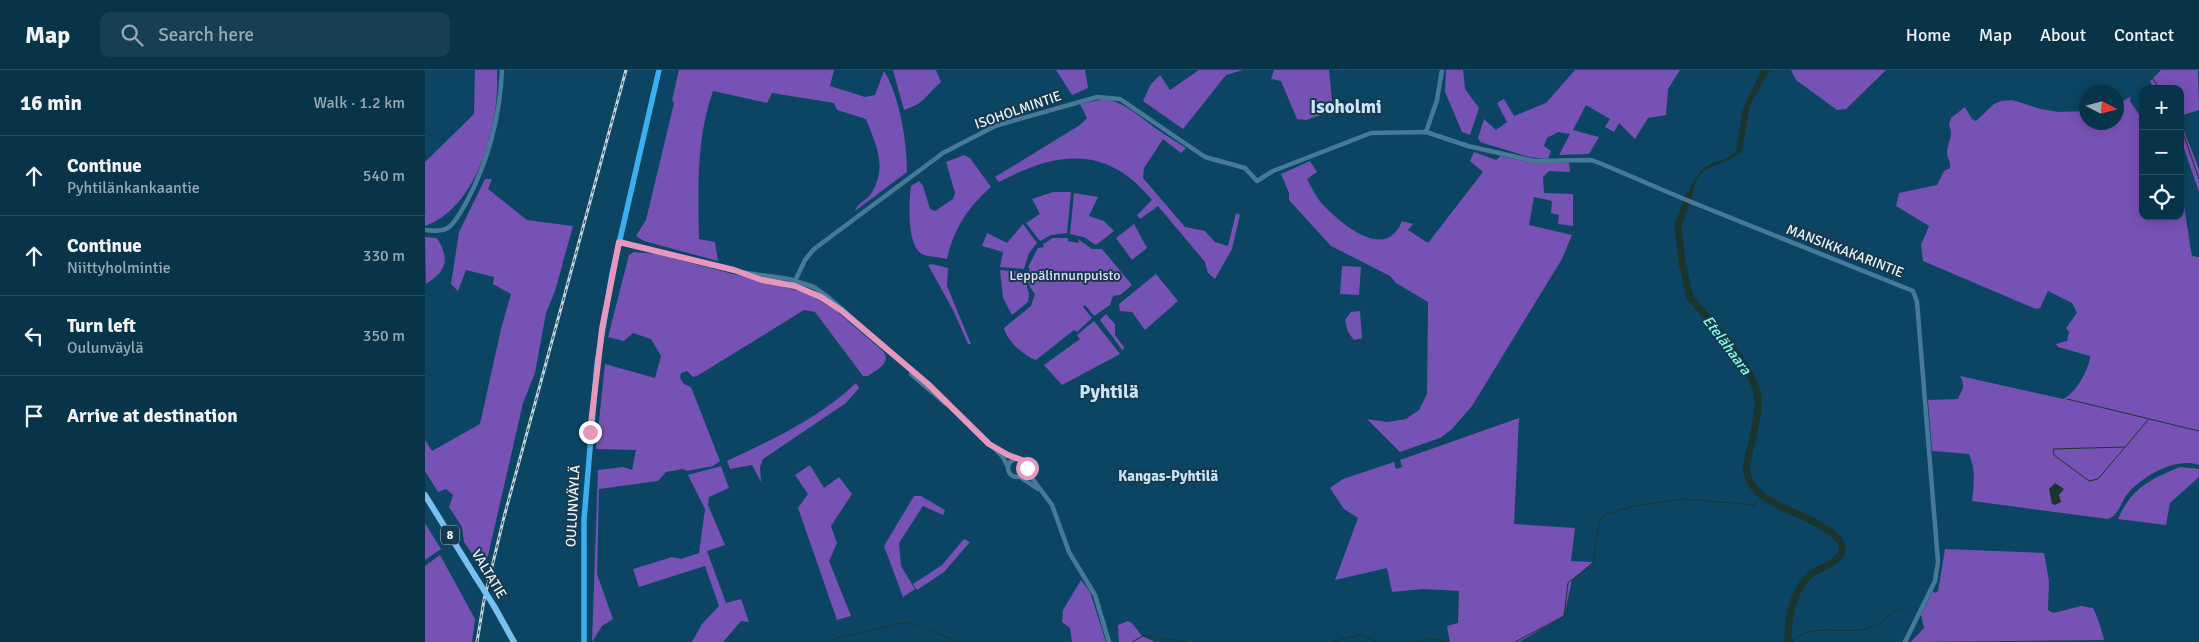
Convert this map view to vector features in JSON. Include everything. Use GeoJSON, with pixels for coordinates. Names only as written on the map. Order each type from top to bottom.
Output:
{"type":"FeatureCollection","features":[{"type":"Feature","properties":{"kind":"highway","name":"VALTATIE"},"geometry":{"type":"LineString","coordinates":[[425,495],[514,642]]}},
{"type":"Feature","properties":{"kind":"main road","name":"OULUNVÄYLÄ"},"geometry":{"type":"LineString","coordinates":[[583,642],[584,520],[590,432],[602,329],[619,242],[660,70]]}},
{"type":"Feature","properties":{"kind":"street"},"geometry":{"type":"LineString","coordinates":[[425,230],[439,231],[449,227],[458,216],[472,191],[495,128],[499,108],[501,70]]}},
{"type":"Feature","properties":{"kind":"street"},"geometry":{"type":"LineString","coordinates":[[1426,132],[1437,100],[1442,70]]}},
{"type":"Feature","properties":{"kind":"street","name":"ISOHOLMINTIE"},"geometry":{"type":"LineString","coordinates":[[796,283],[810,253],[943,153],[995,126],[1097,97],[1119,99],[1205,157],[1245,168],[1257,181]]}},
{"type":"Feature","properties":{"kind":"street","name":"MANSIKKAKARINTIE"},"geometry":{"type":"LineString","coordinates":[[1257,181],[1273,171],[1371,133],[1426,132],[1467,146],[1534,161],[1591,160],[1690,202],[1913,291],[1917,302],[1938,562],[1935,581],[1905,642]]}},
{"type":"Feature","properties":{"kind":"street"},"geometry":{"type":"LineString","coordinates":[[619,242],[740,272],[762,280],[796,283],[822,292],[1003,457],[1011,474],[1029,481],[1043,492]]}},
{"type":"Feature","properties":{"kind":"street"},"geometry":{"type":"LineString","coordinates":[[989,444],[1024,461],[1026,470],[1054,510],[1069,552],[1095,595],[1109,642]]}},
{"type":"Feature","properties":{"kind":"street"},"geometry":{"type":"LineString","coordinates":[[1008,466],[1016,458]]}},
{"type":"Feature","properties":{"kind":"street"},"geometry":{"type":"LineString","coordinates":[[1019,477],[1026,470]]}},
{"type":"Feature","properties":{"kind":"green space"},"geometry":{"type":"Polygon","coordinates":[[[475,70],[497,70],[495,114],[490,137],[472,182],[459,201],[444,216],[425,226],[425,162],[474,114],[475,70]]]}},
{"type":"Feature","properties":{"kind":"green space"},"geometry":{"type":"Polygon","coordinates":[[[679,70],[834,70],[830,86],[865,97],[875,95],[884,71],[898,106],[906,147],[907,172],[855,211],[871,194],[879,175],[879,156],[866,119],[837,110],[834,103],[772,93],[767,103],[713,91],[707,109],[699,164],[699,239],[715,242],[718,261],[644,241],[636,236],[646,220],[674,103],[672,100],[679,70]]]}},
{"type":"Feature","properties":{"kind":"green space"},"geometry":{"type":"Polygon","coordinates":[[[893,70],[936,70],[941,82],[921,102],[904,110],[893,70]]]}},
{"type":"Feature","properties":{"kind":"green space"},"geometry":{"type":"Polygon","coordinates":[[[1056,70],[1085,70],[1088,88],[1072,95],[1056,70]]]}},
{"type":"Feature","properties":{"kind":"green space"},"geometry":{"type":"Polygon","coordinates":[[[1199,70],[1243,70],[1226,75],[1183,129],[1143,101],[1151,84],[1160,75],[1170,90],[1199,70]]]}},
{"type":"Feature","properties":{"kind":"green space"},"geometry":{"type":"Polygon","coordinates":[[[1274,70],[1329,70],[1333,111],[1306,120],[1297,119],[1281,81],[1271,79],[1274,70]]]}},
{"type":"Feature","properties":{"kind":"green space"},"geometry":{"type":"Polygon","coordinates":[[[1446,70],[1463,70],[1465,89],[1479,108],[1470,135],[1462,132],[1445,92],[1446,70]]]}},
{"type":"Feature","properties":{"kind":"green space"},"geometry":{"type":"Polygon","coordinates":[[[1575,70],[1680,70],[1668,89],[1666,115],[1648,118],[1635,139],[1619,123],[1614,132],[1605,127],[1610,119],[1586,105],[1573,130],[1599,137],[1589,154],[1559,155],[1570,134],[1558,132],[1547,138],[1544,146],[1551,151],[1548,159],[1529,157],[1480,142],[1478,138],[1484,119],[1496,130],[1507,122],[1497,103],[1504,99],[1514,116],[1546,103],[1575,70]]]}},
{"type":"Feature","properties":{"kind":"green space"},"geometry":{"type":"Polygon","coordinates":[[[1791,70],[1886,70],[1846,109],[1837,110],[1796,80],[1791,70]]]}},
{"type":"Feature","properties":{"kind":"green space"},"geometry":{"type":"Polygon","coordinates":[[[2161,70],[2198,70],[2199,110],[2184,115],[2184,85],[2152,85],[2150,81],[2161,70]]]}},
{"type":"Feature","properties":{"kind":"green space"},"geometry":{"type":"Polygon","coordinates":[[[2131,96],[2130,101],[2139,114],[2139,220],[2184,220],[2184,205],[2192,256],[2199,257],[2199,465],[2181,463],[2161,469],[2143,479],[2126,495],[2118,511],[2108,519],[1972,501],[1974,471],[1969,454],[1932,451],[1928,400],[1958,399],[1963,385],[1960,376],[2063,399],[2073,392],[2081,380],[2090,356],[2058,347],[2056,344],[2067,341],[2069,332],[2066,328],[2077,313],[2072,303],[2048,291],[2040,308],[2036,309],[1923,261],[1921,245],[1929,226],[1896,206],[1899,193],[1937,185],[1944,171],[1950,168],[1947,152],[1951,135],[1949,125],[1951,118],[1965,107],[1972,119],[1976,121],[1994,104],[2012,100],[2041,109],[2059,112],[2079,111],[2079,130],[2124,130],[2124,100],[2131,96]]]}},
{"type":"Feature","properties":{"kind":"green space"},"geometry":{"type":"Polygon","coordinates":[[[1104,99],[1127,107],[1186,148],[1181,153],[1163,139],[1144,168],[1143,178],[1185,227],[1205,231],[1215,242],[1228,246],[1236,213],[1240,215],[1232,249],[1215,279],[1208,273],[1205,262],[1158,206],[1140,219],[1137,215],[1152,200],[1135,182],[1117,170],[1099,162],[1080,159],[1061,160],[1041,164],[999,182],[995,177],[1080,125],[1087,118],[1080,104],[1104,99]]]}},
{"type":"Feature","properties":{"kind":"green space"},"geometry":{"type":"Polygon","coordinates":[[[2184,131],[2199,169],[2199,192],[2184,149],[2184,131]]]}},
{"type":"Feature","properties":{"kind":"green space"},"geometry":{"type":"Polygon","coordinates":[[[1474,152],[1496,160],[1501,156],[1528,162],[1569,163],[1570,172],[1549,171],[1543,177],[1544,193],[1573,194],[1573,226],[1558,224],[1559,215],[1551,213],[1552,201],[1534,197],[1529,225],[1572,235],[1562,259],[1472,406],[1452,429],[1440,438],[1400,452],[1367,419],[1387,422],[1406,419],[1419,410],[1427,394],[1428,302],[1396,283],[1390,276],[1331,246],[1289,200],[1289,193],[1281,174],[1310,161],[1317,172],[1307,179],[1317,197],[1332,214],[1353,230],[1375,239],[1386,239],[1395,233],[1402,221],[1413,224],[1408,230],[1428,243],[1483,172],[1470,161],[1474,152]]]}},
{"type":"Feature","properties":{"kind":"green space"},"geometry":{"type":"Polygon","coordinates":[[[964,155],[970,158],[991,187],[968,211],[953,238],[947,259],[924,255],[918,251],[911,234],[909,213],[911,186],[919,181],[923,186],[930,209],[935,211],[953,199],[955,193],[946,162],[964,155]]]}},
{"type":"Feature","properties":{"kind":"green space"},"geometry":{"type":"Polygon","coordinates":[[[485,179],[492,179],[488,189],[527,220],[573,226],[555,291],[546,313],[535,373],[523,403],[487,560],[478,562],[464,542],[462,527],[449,507],[453,495],[446,489],[438,492],[425,471],[425,440],[432,451],[480,424],[501,329],[511,294],[493,284],[494,277],[466,270],[458,291],[451,284],[459,232],[485,179]]]}},
{"type":"Feature","properties":{"kind":"green space"},"geometry":{"type":"Polygon","coordinates":[[[1053,192],[1071,192],[1067,233],[1051,235],[1040,241],[1026,223],[1040,214],[1032,199],[1053,192]]]}},
{"type":"Feature","properties":{"kind":"green space"},"geometry":{"type":"Polygon","coordinates":[[[1074,193],[1098,197],[1089,216],[1104,221],[1114,231],[1096,245],[1084,237],[1070,234],[1074,193]]]}},
{"type":"Feature","properties":{"kind":"green space"},"geometry":{"type":"Polygon","coordinates":[[[1023,224],[1037,243],[1029,253],[1024,269],[1000,267],[1003,252],[982,246],[987,233],[1007,243],[1023,224]]]}},
{"type":"Feature","properties":{"kind":"green space"},"geometry":{"type":"Polygon","coordinates":[[[1134,224],[1147,248],[1132,260],[1116,238],[1134,224]]]}},
{"type":"Feature","properties":{"kind":"green space"},"geometry":{"type":"Polygon","coordinates":[[[425,237],[437,238],[445,258],[442,269],[426,284],[425,237]]]}},
{"type":"Feature","properties":{"kind":"green space","name":"Leppälinnunpuisto"},"geometry":{"type":"Polygon","coordinates":[[[1053,238],[1068,238],[1068,241],[1079,243],[1078,239],[1092,249],[1102,249],[1132,285],[1120,295],[1113,296],[1110,305],[1094,316],[1085,305],[1083,307],[1092,318],[1077,332],[1074,330],[1036,360],[1027,355],[1008,338],[1004,328],[1031,306],[1035,294],[1028,282],[1027,273],[1030,270],[1028,267],[1038,248],[1044,247],[1043,244],[1053,238]]]}},
{"type":"Feature","properties":{"kind":"green space"},"geometry":{"type":"Polygon","coordinates":[[[634,252],[656,254],[807,293],[834,309],[884,352],[886,360],[868,376],[863,376],[815,312],[804,310],[697,376],[693,377],[687,371],[681,373],[680,378],[684,384],[691,387],[720,461],[713,466],[687,471],[683,469],[666,472],[658,481],[599,489],[597,574],[613,619],[602,626],[592,642],[598,470],[623,467],[632,470],[636,450],[596,449],[605,364],[655,378],[661,356],[651,339],[633,333],[624,341],[608,337],[629,255],[634,252]]]}},
{"type":"Feature","properties":{"kind":"green space"},"geometry":{"type":"Polygon","coordinates":[[[932,264],[948,268],[947,286],[971,344],[968,344],[953,310],[928,265],[932,264]]]}},
{"type":"Feature","properties":{"kind":"green space"},"geometry":{"type":"Polygon","coordinates":[[[1342,266],[1361,267],[1359,295],[1340,294],[1342,266]]]}},
{"type":"Feature","properties":{"kind":"green space"},"geometry":{"type":"Polygon","coordinates":[[[1000,270],[1023,272],[1029,294],[1028,302],[1012,315],[1003,298],[1000,270]]]}},
{"type":"Feature","properties":{"kind":"green space"},"geometry":{"type":"Polygon","coordinates":[[[1156,274],[1178,301],[1145,330],[1132,312],[1120,311],[1119,304],[1156,274]]]}},
{"type":"Feature","properties":{"kind":"green space"},"geometry":{"type":"Polygon","coordinates":[[[1360,311],[1362,338],[1354,340],[1348,332],[1345,320],[1351,312],[1360,311]]]}},
{"type":"Feature","properties":{"kind":"green space"},"geometry":{"type":"Polygon","coordinates":[[[1106,314],[1115,324],[1115,335],[1124,347],[1123,351],[1100,320],[1106,314]]]}},
{"type":"Feature","properties":{"kind":"green space"},"geometry":{"type":"Polygon","coordinates":[[[1094,321],[1120,354],[1062,385],[1044,365],[1080,339],[1077,335],[1094,321]]]}},
{"type":"Feature","properties":{"kind":"green space"},"geometry":{"type":"Polygon","coordinates":[[[856,383],[859,388],[846,403],[763,459],[760,467],[761,482],[752,465],[730,469],[727,461],[811,418],[842,396],[856,383]]]}},
{"type":"Feature","properties":{"kind":"green space"},"geometry":{"type":"Polygon","coordinates":[[[1519,418],[1514,524],[1575,528],[1571,561],[1593,562],[1572,580],[1564,616],[1519,642],[1450,642],[1447,626],[1458,623],[1459,591],[1423,589],[1392,592],[1387,568],[1335,580],[1358,518],[1344,509],[1330,488],[1343,479],[1394,462],[1396,469],[1402,467],[1400,460],[1519,418]]]}},
{"type":"Feature","properties":{"kind":"green space"},"geometry":{"type":"Polygon","coordinates":[[[810,465],[824,488],[839,477],[852,494],[831,526],[837,543],[829,561],[851,616],[837,620],[798,508],[808,494],[795,475],[810,465]]]}},
{"type":"Feature","properties":{"kind":"green space"},"geometry":{"type":"Polygon","coordinates":[[[721,466],[729,488],[709,497],[708,505],[725,545],[707,551],[726,603],[741,599],[749,622],[741,621],[723,642],[692,642],[702,624],[719,606],[705,566],[639,587],[633,569],[672,557],[681,559],[699,553],[705,509],[688,475],[721,466]]]}},
{"type":"Feature","properties":{"kind":"green space"},"geometry":{"type":"Polygon","coordinates":[[[2180,467],[2199,469],[2199,477],[2170,503],[2166,525],[2118,519],[2129,500],[2143,486],[2159,476],[2180,467]]]}},
{"type":"Feature","properties":{"kind":"green space"},"geometry":{"type":"Polygon","coordinates":[[[914,496],[921,496],[945,510],[943,515],[923,506],[899,543],[901,566],[915,589],[903,597],[884,546],[914,496]]]}},
{"type":"Feature","properties":{"kind":"green space"},"geometry":{"type":"Polygon","coordinates":[[[425,523],[441,549],[425,560],[425,523]]]}},
{"type":"Feature","properties":{"kind":"green space"},"geometry":{"type":"Polygon","coordinates":[[[964,539],[970,542],[944,572],[917,590],[913,584],[942,565],[964,539]]]}},
{"type":"Feature","properties":{"kind":"green space"},"geometry":{"type":"Polygon","coordinates":[[[1945,549],[2044,553],[2049,581],[2048,610],[2053,613],[2081,606],[2093,608],[2104,640],[1911,642],[1924,628],[1921,615],[1933,591],[1935,593],[1938,591],[1945,549]]]}},
{"type":"Feature","properties":{"kind":"green space"},"geometry":{"type":"Polygon","coordinates":[[[440,555],[475,619],[472,642],[425,642],[425,566],[440,555]]]}},
{"type":"Feature","properties":{"kind":"green space"},"geometry":{"type":"Polygon","coordinates":[[[1081,580],[1090,592],[1106,642],[1072,642],[1070,628],[1062,622],[1063,610],[1081,580]]]}},
{"type":"Feature","properties":{"kind":"green space"},"geometry":{"type":"Polygon","coordinates":[[[1128,621],[1132,623],[1142,636],[1155,642],[1119,642],[1118,625],[1128,621]]]}},
{"type":"Feature","properties":{"kind":"shaded area"},"geometry":{"type":"Polygon","coordinates":[[[1761,70],[1770,70],[1750,105],[1742,151],[1731,159],[1710,167],[1699,175],[1690,200],[1687,198],[1695,178],[1702,170],[1736,152],[1743,109],[1761,70]]]}},
{"type":"Feature","properties":{"kind":"shaded area"},"geometry":{"type":"Polygon","coordinates":[[[2055,483],[2064,489],[2059,495],[2061,502],[2055,505],[2052,504],[2049,489],[2055,483]]]}},
{"type":"Feature","properties":{"kind":"waterway"},"geometry":{"type":"LineString","coordinates":[[2152,77],[2157,85]]}},
{"type":"Feature","properties":{"kind":"waterway"},"geometry":{"type":"LineString","coordinates":[[2182,130],[2199,179]]}},
{"type":"Feature","properties":{"kind":"waterway","name":"Etelähaara"},"geometry":{"type":"LineString","coordinates":[[1689,195],[1678,225],[1682,262],[1690,297],[1741,360],[1755,387],[1758,399],[1756,424],[1746,468],[1748,477],[1757,491],[1763,496],[1830,531],[1838,538],[1842,546],[1841,554],[1833,562],[1810,575],[1802,584],[1794,600],[1790,617],[1788,642]]}},
{"type":"Feature","properties":{"kind":"waterway"},"geometry":{"type":"LineString","coordinates":[[2067,399],[2199,431]]}},
{"type":"Feature","properties":{"kind":"waterway"},"geometry":{"type":"LineString","coordinates":[[2125,447],[2053,449],[2054,455],[2089,481],[2098,479],[2148,420]]}},
{"type":"Feature","properties":{"kind":"waterway"},"geometry":{"type":"LineString","coordinates":[[1515,642],[1564,616],[1568,583],[1593,563],[1599,523],[1604,515],[1633,506],[1684,499],[1755,505],[1761,496]]}},
{"type":"Feature","properties":{"kind":"waterway"},"geometry":{"type":"LineString","coordinates":[[1792,642],[1800,636],[1818,630],[1850,631],[1870,628],[1903,607]]}},
{"type":"Feature","properties":{"kind":"waterway"},"geometry":{"type":"LineString","coordinates":[[831,642],[833,639],[907,622],[918,626]]}},
{"type":"Feature","properties":{"kind":"waterway"},"geometry":{"type":"LineString","coordinates":[[931,631],[959,642]]}},
{"type":"Feature","properties":{"kind":"waterway"},"geometry":{"type":"LineString","coordinates":[[1333,642],[1360,635],[1376,642]]}},
{"type":"Feature","properties":{"kind":"waterway"},"geometry":{"type":"LineString","coordinates":[[1132,642],[1143,636],[1153,637]]}},
{"type":"Feature","properties":{"kind":"waterway"},"geometry":{"type":"LineString","coordinates":[[1158,638],[1189,642]]}},
{"type":"Feature","properties":{"kind":"waterway"},"geometry":{"type":"LineString","coordinates":[[1416,642],[1429,638],[1448,642]]}},
{"type":"Feature","properties":{"kind":"railway"},"geometry":{"type":"LineString","coordinates":[[477,642],[484,600],[504,517],[626,70]]}},
{"type":"Feature","properties":{"kind":"district","name":"Isoholmi"},"geometry":{"type":"Point","coordinates":[1346,107]}},
{"type":"Feature","properties":{"kind":"district","name":"Pyhtilä"},"geometry":{"type":"Point","coordinates":[1109,392]}},
{"type":"Feature","properties":{"kind":"district","name":"Kangas-Pyhtilä"},"geometry":{"type":"Point","coordinates":[1168,476]}},
{"type":"Feature","properties":{"kind":"route"},"geometry":{"type":"LineString","coordinates":[[590,432],[602,329],[619,242],[734,270],[762,280],[795,286],[821,297],[842,311],[928,384],[989,444],[1008,455],[1022,460],[1027,468]]}}]}
